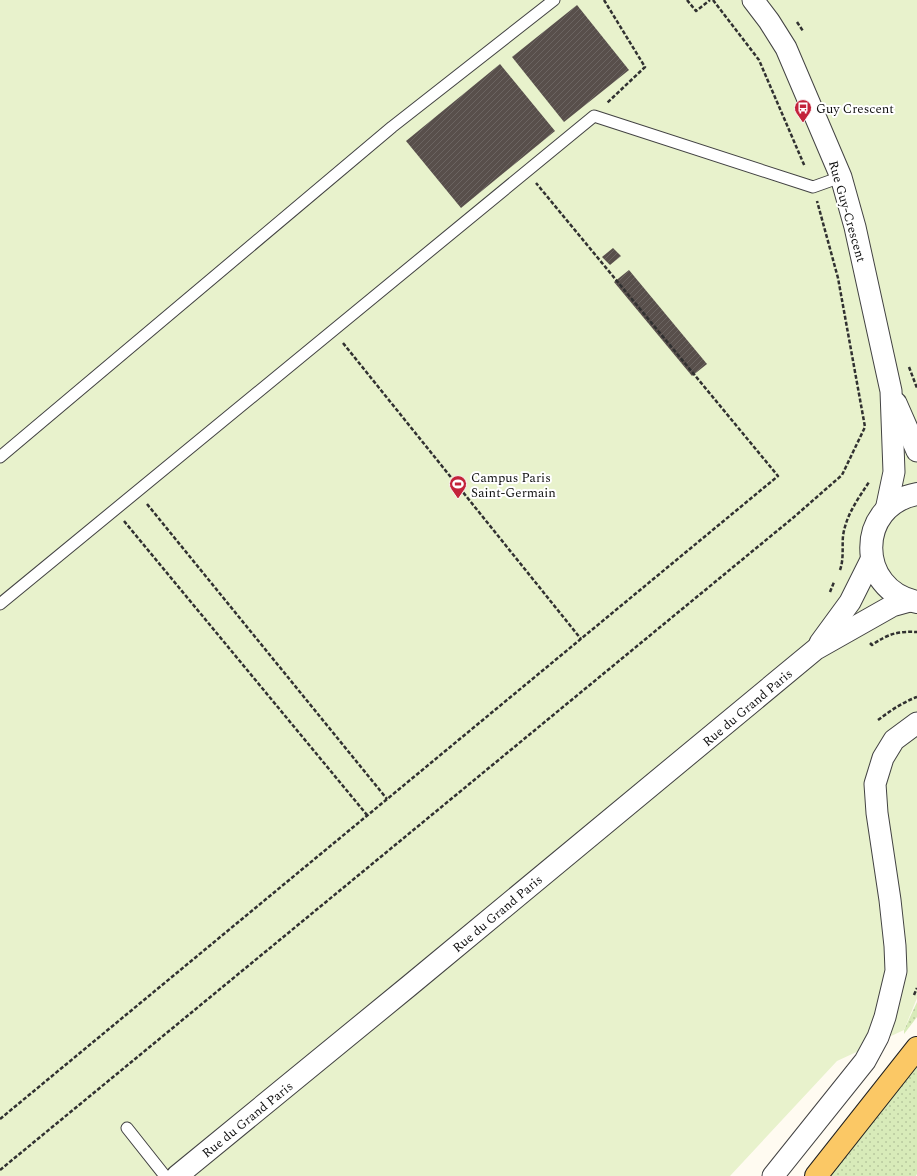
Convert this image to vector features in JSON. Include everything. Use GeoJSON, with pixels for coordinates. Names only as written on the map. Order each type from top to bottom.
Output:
{"type":"FeatureCollection","features":[{"type":"Feature","properties":{"kind":"main road"},"geometry":{"type":"LineString","coordinates":[[816,1176],[917,1048]]}},
{"type":"Feature","properties":{"kind":"street","name":"Rue Guy-Crescent"},"geometry":{"type":"LineString","coordinates":[[753,0],[769,21],[786,48],[841,178],[855,226],[891,391],[894,472],[886,510]]}},
{"type":"Feature","properties":{"kind":"street","name":"Rue Guy-Crescent"},"geometry":{"type":"LineString","coordinates":[[891,391],[917,451]]}},
{"type":"Feature","properties":{"kind":"street"},"geometry":{"type":"LineString","coordinates":[[914,602],[895,594],[882,582],[877,574],[872,558],[871,545],[873,532],[878,520],[886,510],[902,499],[917,494]]}},
{"type":"Feature","properties":{"kind":"street","name":"Rue du Grand Paris"},"geometry":{"type":"LineString","coordinates":[[816,649],[850,602],[872,558]]}},
{"type":"Feature","properties":{"kind":"street","name":"Rue du Grand Paris"},"geometry":{"type":"LineString","coordinates":[[177,1176],[816,649],[892,606],[914,602]]}},
{"type":"Feature","properties":{"kind":"street"},"geometry":{"type":"LineString","coordinates":[[773,1176],[865,1061],[886,1017],[896,971],[895,946],[890,900],[877,814],[875,784],[883,758],[894,740],[917,723]]}},
{"type":"Feature","properties":{"kind":"lane"},"geometry":{"type":"LineString","coordinates":[[0,457],[392,127],[554,0]]}},
{"type":"Feature","properties":{"kind":"lane"},"geometry":{"type":"LineString","coordinates":[[0,604],[594,116],[813,187],[841,178]]}},
{"type":"Feature","properties":{"kind":"lane"},"geometry":{"type":"LineString","coordinates":[[126,1128],[165,1176]]}},
{"type":"Feature","properties":{"kind":"path"},"geometry":{"type":"LineString","coordinates":[[594,116],[645,67],[604,0]]}},
{"type":"Feature","properties":{"kind":"path"},"geometry":{"type":"LineString","coordinates":[[687,0],[696,11],[710,0]]}},
{"type":"Feature","properties":{"kind":"path"},"geometry":{"type":"LineString","coordinates":[[0,1170],[794,517],[842,475],[865,427],[838,278],[813,187],[798,148],[759,60],[713,0]]}},
{"type":"Feature","properties":{"kind":"path"},"geometry":{"type":"LineString","coordinates":[[0,1119],[778,476],[526,172]]}},
{"type":"Feature","properties":{"kind":"path"},"geometry":{"type":"LineString","coordinates":[[333,330],[581,639]]}},
{"type":"Feature","properties":{"kind":"path"},"geometry":{"type":"LineString","coordinates":[[137,491],[387,799]]}},
{"type":"Feature","properties":{"kind":"path"},"geometry":{"type":"LineString","coordinates":[[114,509],[367,815]]}},
{"type":"Feature","properties":{"kind":"path"},"geometry":{"type":"LineString","coordinates":[[878,720],[890,711],[917,697]]}},
{"type":"Feature","properties":{"kind":"green space","name":"Campus Paris Saint-Germain"},"geometry":{"type":"Polygon","coordinates":[[[0,0],[917,0],[917,998],[904,1030],[837,1061],[730,1176],[0,1176],[0,0]]]}},
{"type":"Feature","properties":{"kind":"green space"},"geometry":{"type":"Polygon","coordinates":[[[917,1002],[917,1017],[904,1034],[904,1030],[917,1002]]]}},
{"type":"Feature","properties":{"kind":"green space"},"geometry":{"type":"Polygon","coordinates":[[[917,1065],[916,1176],[828,1176],[917,1065]]]}},
{"type":"Feature","properties":{"kind":"building"},"geometry":{"type":"Polygon","coordinates":[[[577,5],[629,70],[564,122],[512,57],[577,5]]]}},
{"type":"Feature","properties":{"kind":"building"},"geometry":{"type":"Polygon","coordinates":[[[500,64],[555,131],[461,208],[406,141],[500,64]]]}},
{"type":"Feature","properties":{"kind":"building"},"geometry":{"type":"Polygon","coordinates":[[[613,248],[621,256],[610,265],[602,257],[613,248]]]}},
{"type":"Feature","properties":{"kind":"building"},"geometry":{"type":"Polygon","coordinates":[[[629,270],[707,364],[692,376],[614,282],[629,270]]]}},
{"type":"Feature","properties":{"kind":"place","name":"Guy Crescent"},"geometry":{"type":"Point","coordinates":[803,123]}},
{"type":"Feature","properties":{"kind":"place","name":"Campus Paris Saint-Germain"},"geometry":{"type":"Point","coordinates":[458,499]}}]}
